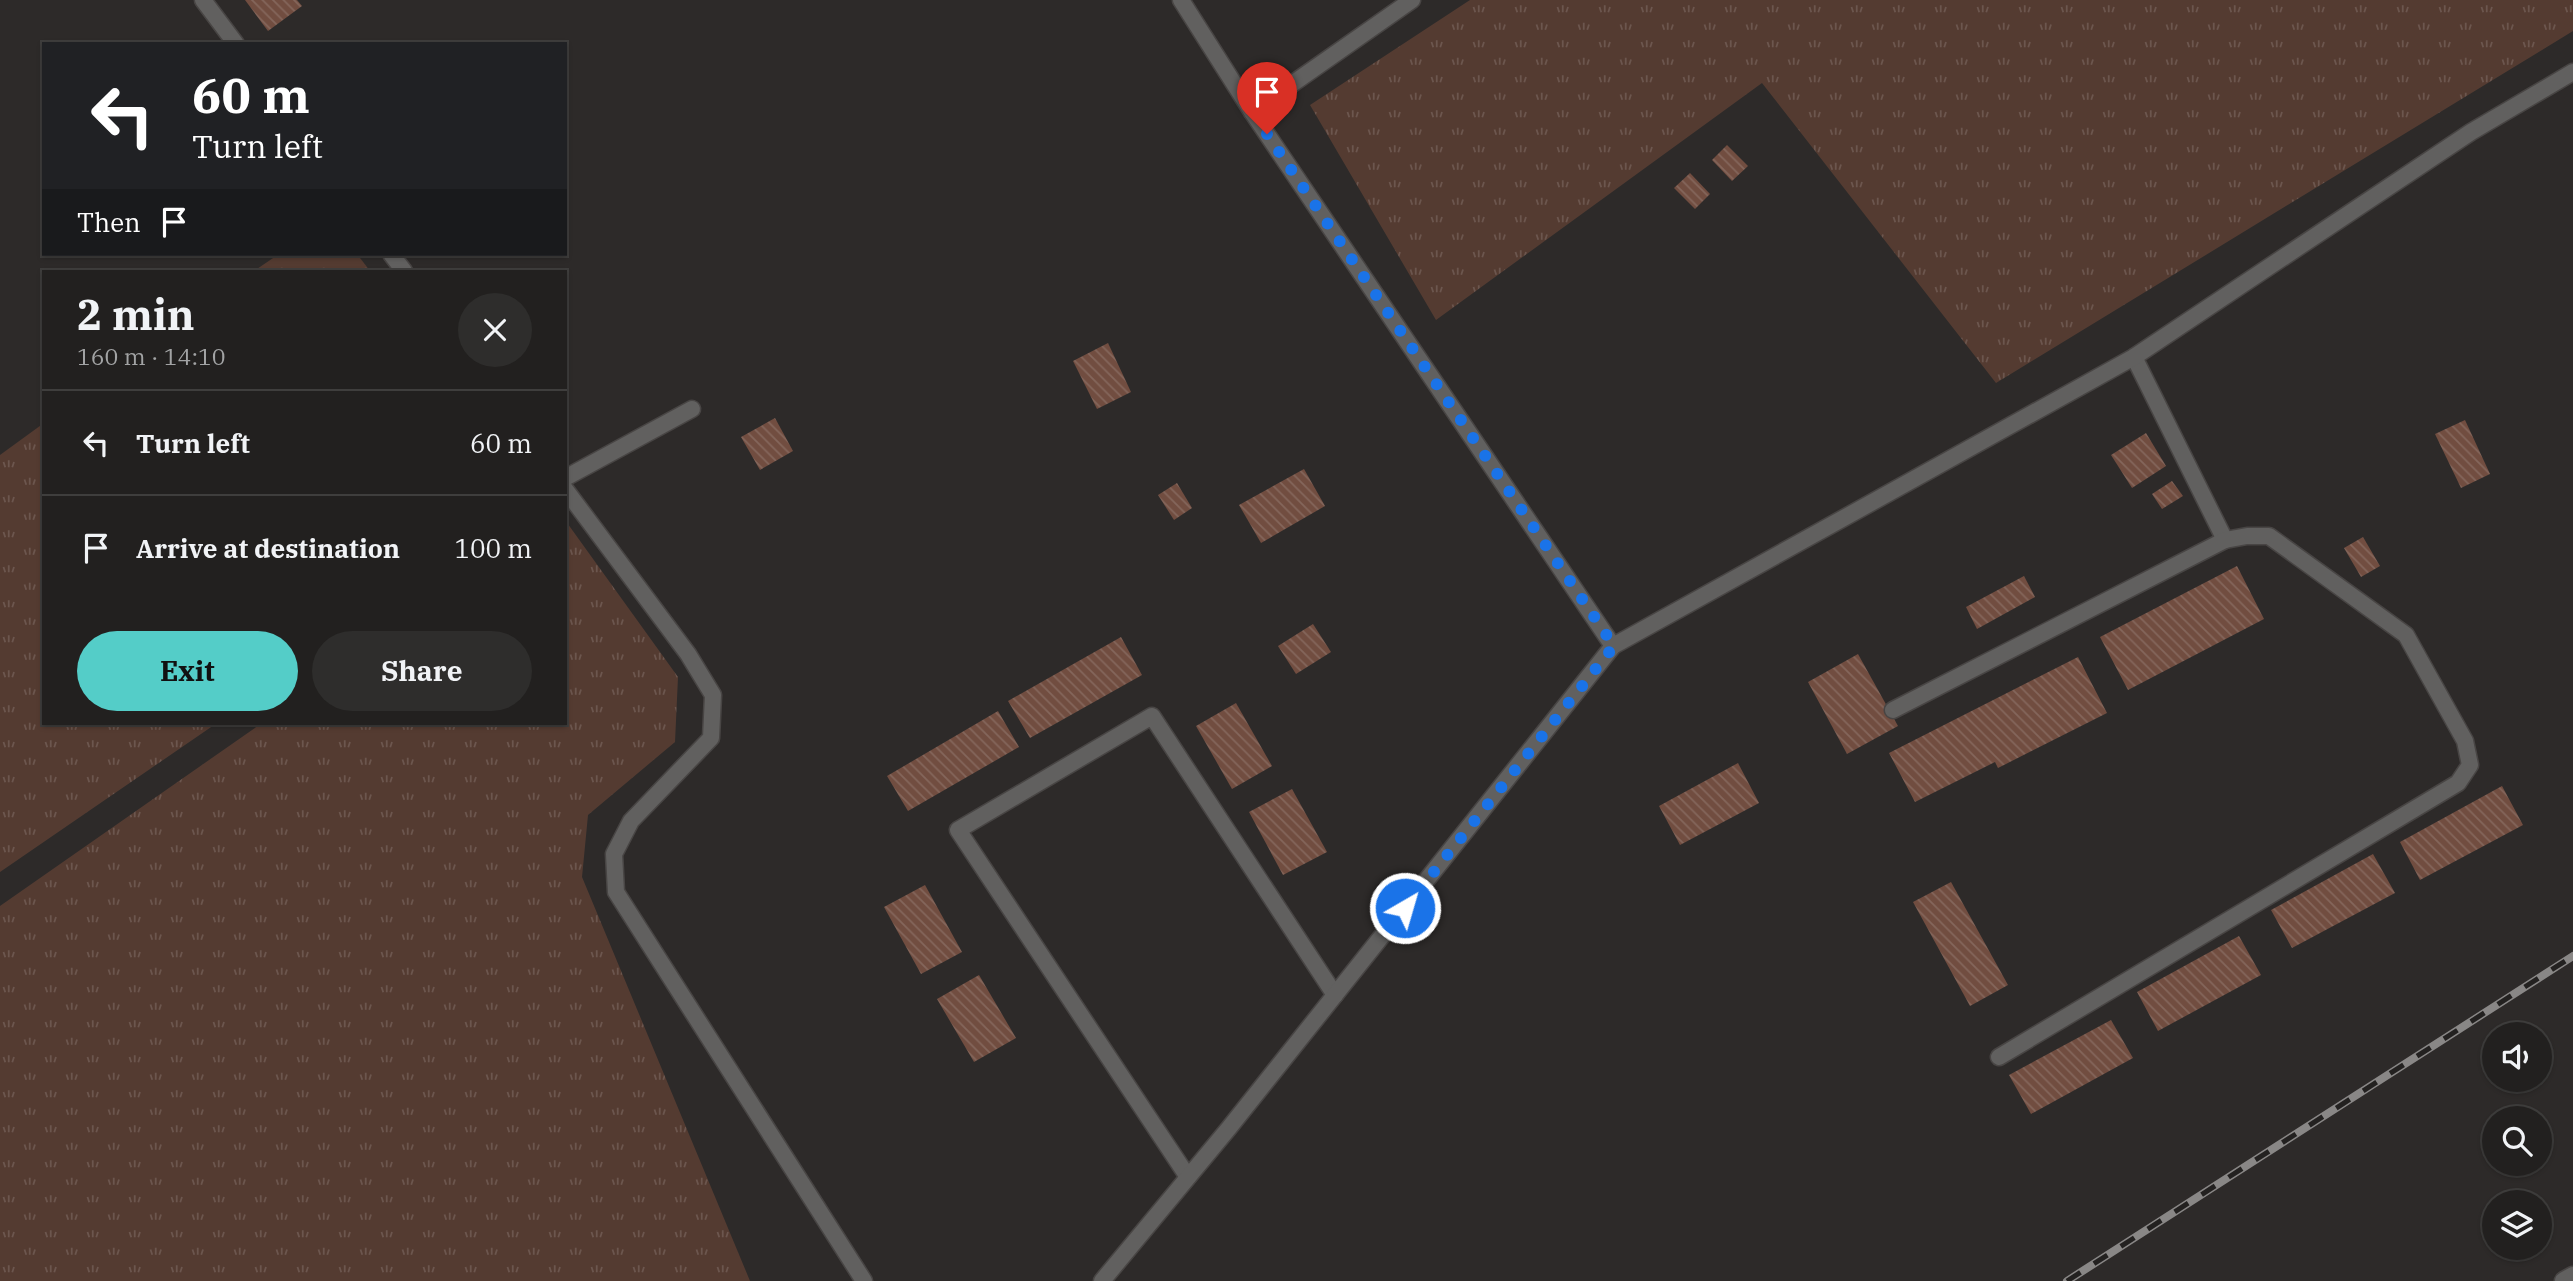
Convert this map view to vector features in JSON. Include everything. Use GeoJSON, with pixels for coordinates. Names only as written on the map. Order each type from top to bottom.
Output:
{"type":"FeatureCollection","features":[{"type":"Feature","properties":{"kind":"street"},"geometry":{"type":"LineString","coordinates":[[2564,1281],[2573,1276]]}},
{"type":"Feature","properties":{"kind":"lane"},"geometry":{"type":"LineString","coordinates":[[203,0],[234,42]]}},
{"type":"Feature","properties":{"kind":"lane"},"geometry":{"type":"LineString","coordinates":[[1181,0],[1252,112],[1614,646]]}},
{"type":"Feature","properties":{"kind":"lane"},"geometry":{"type":"LineString","coordinates":[[1252,112],[1412,0]]}},
{"type":"Feature","properties":{"kind":"lane"},"geometry":{"type":"LineString","coordinates":[[1102,1281],[1614,646],[2134,357],[2471,132],[2573,72]]}},
{"type":"Feature","properties":{"kind":"lane"},"geometry":{"type":"LineString","coordinates":[[393,256],[403,270]]}},
{"type":"Feature","properties":{"kind":"lane"},"geometry":{"type":"LineString","coordinates":[[2134,357],[2225,540]]}},
{"type":"Feature","properties":{"kind":"lane"},"geometry":{"type":"LineString","coordinates":[[567,477],[692,408]]}},
{"type":"Feature","properties":{"kind":"lane"},"geometry":{"type":"LineString","coordinates":[[567,492],[688,654],[713,695],[711,738],[631,821],[614,854],[616,892],[864,1281]]}},
{"type":"Feature","properties":{"kind":"lane"},"geometry":{"type":"LineString","coordinates":[[1893,710],[2225,540],[2269,536],[2406,635],[2465,741],[2470,765],[2458,783],[2441,795],[1999,1057]]}},
{"type":"Feature","properties":{"kind":"lane"},"geometry":{"type":"LineString","coordinates":[[1188,1177],[958,830],[1152,716],[1335,995]]}},
{"type":"Feature","properties":{"kind":"green space"},"geometry":{"type":"Polygon","coordinates":[[[1470,0],[2573,0],[2573,31],[1996,383],[1762,83],[1436,320],[1310,105],[1470,0]]]}},
{"type":"Feature","properties":{"kind":"green space"},"geometry":{"type":"Polygon","coordinates":[[[276,256],[359,256],[369,270],[255,270],[276,256]]]}},
{"type":"Feature","properties":{"kind":"green space"},"geometry":{"type":"Polygon","coordinates":[[[42,424],[42,725],[214,725],[0,872],[0,455],[42,424]]]}},
{"type":"Feature","properties":{"kind":"green space"},"geometry":{"type":"Polygon","coordinates":[[[567,523],[678,677],[675,742],[588,815],[582,877],[750,1281],[0,1281],[0,906],[259,725],[567,725],[567,523]]]}},
{"type":"Feature","properties":{"kind":"building"},"geometry":{"type":"Polygon","coordinates":[[[245,0],[297,0],[302,6],[268,31],[245,0]]]}},
{"type":"Feature","properties":{"kind":"building"},"geometry":{"type":"Polygon","coordinates":[[[1727,145],[1748,166],[1732,181],[1712,160],[1727,145]]]}},
{"type":"Feature","properties":{"kind":"building"},"geometry":{"type":"Polygon","coordinates":[[[1690,173],[1710,194],[1695,209],[1674,188],[1690,173]]]}},
{"type":"Feature","properties":{"kind":"building"},"geometry":{"type":"Polygon","coordinates":[[[1108,343],[1131,392],[1097,409],[1073,361],[1108,343]]]}},
{"type":"Feature","properties":{"kind":"building"},"geometry":{"type":"Polygon","coordinates":[[[775,418],[793,451],[760,470],[741,437],[775,418]]]}},
{"type":"Feature","properties":{"kind":"building"},"geometry":{"type":"Polygon","coordinates":[[[2465,420],[2490,474],[2461,488],[2435,434],[2465,420]]]}},
{"type":"Feature","properties":{"kind":"building"},"geometry":{"type":"Polygon","coordinates":[[[2146,433],[2166,466],[2132,488],[2111,455],[2146,433]]]}},
{"type":"Feature","properties":{"kind":"building"},"geometry":{"type":"Polygon","coordinates":[[[1304,469],[1325,506],[1261,543],[1239,505],[1304,469]]]}},
{"type":"Feature","properties":{"kind":"building"},"geometry":{"type":"Polygon","coordinates":[[[2172,481],[2183,496],[2162,509],[2152,494],[2172,481]]]}},
{"type":"Feature","properties":{"kind":"building"},"geometry":{"type":"Polygon","coordinates":[[[1177,483],[1192,508],[1174,520],[1158,495],[1177,483]]]}},
{"type":"Feature","properties":{"kind":"building"},"geometry":{"type":"Polygon","coordinates":[[[2363,537],[2380,566],[2361,577],[2344,548],[2363,537]]]}},
{"type":"Feature","properties":{"kind":"building"},"geometry":{"type":"Polygon","coordinates":[[[2237,566],[2264,619],[2128,690],[2100,637],[2237,566]]]}},
{"type":"Feature","properties":{"kind":"building"},"geometry":{"type":"Polygon","coordinates":[[[2024,576],[2035,597],[1977,629],[1966,607],[2024,576]]]}},
{"type":"Feature","properties":{"kind":"building"},"geometry":{"type":"Polygon","coordinates":[[[1313,624],[1331,652],[1296,674],[1278,646],[1313,624]]]}},
{"type":"Feature","properties":{"kind":"building"},"geometry":{"type":"Polygon","coordinates":[[[1121,637],[1142,675],[1030,738],[1008,701],[1121,637]]]}},
{"type":"Feature","properties":{"kind":"building"},"geometry":{"type":"Polygon","coordinates":[[[1858,654],[1898,726],[1847,754],[1808,682],[1858,654]]]}},
{"type":"Feature","properties":{"kind":"building"},"geometry":{"type":"Polygon","coordinates":[[[2078,657],[2107,713],[1998,768],[1995,762],[1915,802],[1889,753],[2078,657]]]}},
{"type":"Feature","properties":{"kind":"building"},"geometry":{"type":"Polygon","coordinates":[[[1236,703],[1272,766],[1232,789],[1196,726],[1236,703]]]}},
{"type":"Feature","properties":{"kind":"building"},"geometry":{"type":"Polygon","coordinates":[[[998,711],[1019,747],[908,811],[887,776],[998,711]]]}},
{"type":"Feature","properties":{"kind":"building"},"geometry":{"type":"Polygon","coordinates":[[[1738,763],[1759,803],[1680,845],[1659,806],[1738,763]]]}},
{"type":"Feature","properties":{"kind":"building"},"geometry":{"type":"Polygon","coordinates":[[[2502,786],[2523,825],[2420,880],[2400,842],[2502,786]]]}},
{"type":"Feature","properties":{"kind":"building"},"geometry":{"type":"Polygon","coordinates":[[[1292,789],[1327,852],[1283,875],[1249,812],[1292,789]]]}},
{"type":"Feature","properties":{"kind":"building"},"geometry":{"type":"Polygon","coordinates":[[[2373,854],[2395,893],[2292,948],[2271,910],[2373,854]]]}},
{"type":"Feature","properties":{"kind":"building"},"geometry":{"type":"Polygon","coordinates":[[[1951,882],[2008,985],[1970,1006],[1913,902],[1951,882]]]}},
{"type":"Feature","properties":{"kind":"building"},"geometry":{"type":"Polygon","coordinates":[[[925,885],[962,952],[921,974],[884,907],[925,885]]]}},
{"type":"Feature","properties":{"kind":"building"},"geometry":{"type":"Polygon","coordinates":[[[2239,936],[2261,975],[2158,1031],[2137,992],[2239,936]]]}},
{"type":"Feature","properties":{"kind":"building"},"geometry":{"type":"Polygon","coordinates":[[[979,975],[1016,1038],[974,1062],[937,999],[979,975]]]}},
{"type":"Feature","properties":{"kind":"building"},"geometry":{"type":"Polygon","coordinates":[[[2111,1020],[2133,1058],[2031,1114],[2009,1075],[2111,1020]]]}},
{"type":"Feature","properties":{"kind":"railway"},"geometry":{"type":"LineString","coordinates":[[2067,1281],[2573,956]]}},
{"type":"Feature","properties":{"kind":"route"},"geometry":{"type":"LineString","coordinates":[[1267,134],[1614,646],[1405,908]]}}]}
